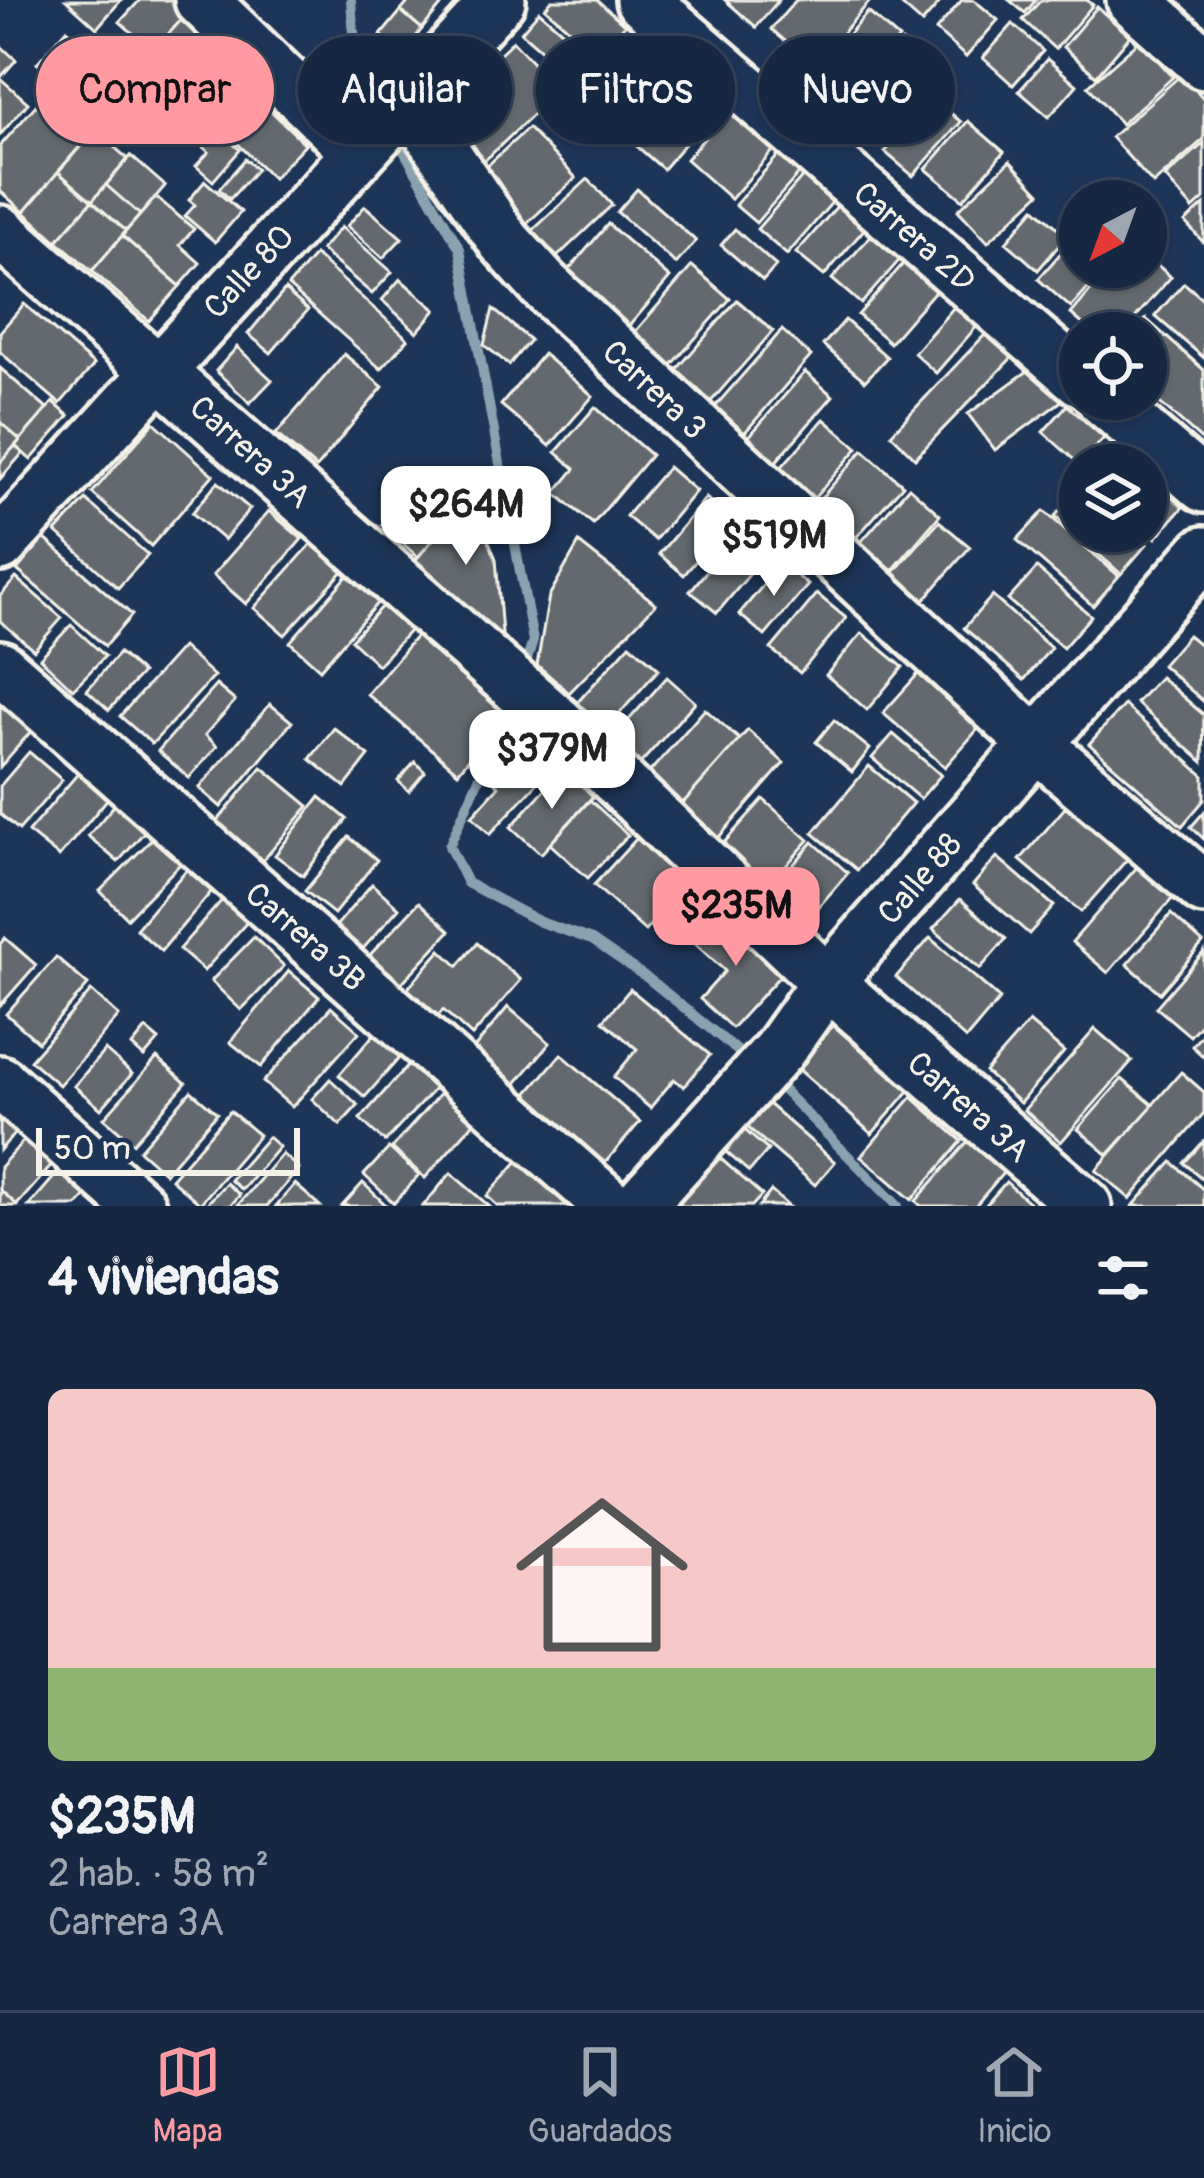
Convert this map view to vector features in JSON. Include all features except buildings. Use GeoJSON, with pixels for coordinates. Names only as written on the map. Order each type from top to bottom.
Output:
{"type":"FeatureCollection","features":[{"type":"Feature","properties":{"kind":"street","name":"Carrera 3"},"geometry":{"type":"LineString","coordinates":[[201,0],[298,66]]}},
{"type":"Feature","properties":{"kind":"street","name":"Calle 80"},"geometry":{"type":"LineString","coordinates":[[466,36],[499,0]]}},
{"type":"Feature","properties":{"kind":"street","name":"Carrera 2D"},"geometry":{"type":"LineString","coordinates":[[642,0],[1059,361]]}},
{"type":"Feature","properties":{"kind":"street"},"geometry":{"type":"LineString","coordinates":[[1133,0],[1204,63]]}},
{"type":"Feature","properties":{"kind":"street","name":"Calle 80"},"geometry":{"type":"LineString","coordinates":[[0,545],[366,144]]}},
{"type":"Feature","properties":{"kind":"street","name":"Carrera 3"},"geometry":{"type":"LineString","coordinates":[[404,144],[543,284],[1036,744],[1204,888]]}},
{"type":"Feature","properties":{"kind":"street","name":"Carrera 3A"},"geometry":{"type":"LineString","coordinates":[[0,232],[559,724],[827,982],[1085,1206]]}},
{"type":"Feature","properties":{"kind":"street"},"geometry":{"type":"LineString","coordinates":[[1127,420],[1204,486]]}},
{"type":"Feature","properties":{"kind":"street","name":"Calle 88"},"geometry":{"type":"LineString","coordinates":[[638,1206],[762,1068],[827,982],[1204,554]]}},
{"type":"Feature","properties":{"kind":"street","name":"Carrera 3B"},"geometry":{"type":"LineString","coordinates":[[0,667],[611,1206]]}},
{"type":"Feature","properties":{"kind":"street"},"geometry":{"type":"LineString","coordinates":[[0,1082],[139,1206]]}},
{"type":"Feature","properties":{"kind":"waterway"},"geometry":{"type":"LineString","coordinates":[[351,0],[354,36]]}},
{"type":"Feature","properties":{"kind":"waterway"},"geometry":{"type":"LineString","coordinates":[[400,144],[460,249],[533,641],[522,675]]}},
{"type":"Feature","properties":{"kind":"waterway"},"geometry":{"type":"LineString","coordinates":[[512,704],[449,846],[467,883],[540,922],[592,940],[750,1061]]}},
{"type":"Feature","properties":{"kind":"waterway"},"geometry":{"type":"LineString","coordinates":[[773,1080],[898,1206]]}}]}
